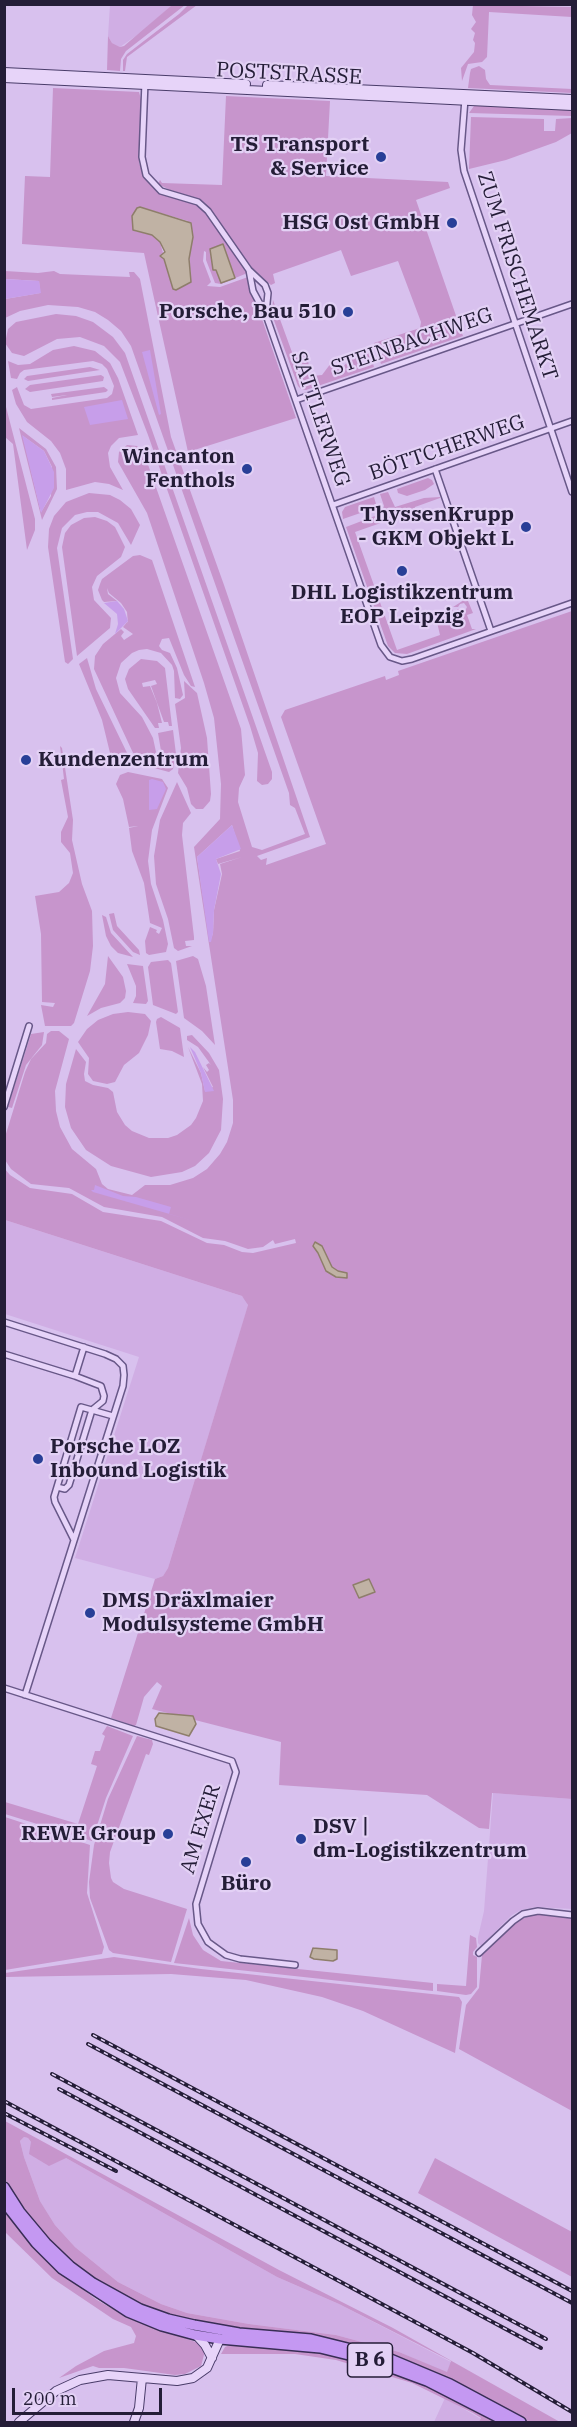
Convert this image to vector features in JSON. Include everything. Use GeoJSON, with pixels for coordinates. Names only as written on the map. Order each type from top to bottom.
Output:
{"type":"FeatureCollection","features":[{"type":"Feature","properties":{"kind":"main road","name":"B 6"},"geometry":{"type":"LineString","coordinates":[[4,2187],[20,2212],[46,2243],[70,2266],[93,2283],[140,2309],[221,2335],[320,2348],[373,2361],[435,2384],[507,2422]]}},
{"type":"Feature","properties":{"kind":"main road","name":"B 6"},"geometry":{"type":"LineString","coordinates":[[4,2202],[36,2243],[62,2269],[128,2312],[162,2326],[195,2335],[311,2339],[388,2358],[450,2384],[521,2422]]}},
{"type":"Feature","properties":{"kind":"street","name":"POSTSTRASSE"},"geometry":{"type":"LineString","coordinates":[[4,72],[573,106]]}},
{"type":"Feature","properties":{"kind":"street","name":"POSTSTRASSE"},"geometry":{"type":"LineString","coordinates":[[4,78],[145,82]]}},
{"type":"Feature","properties":{"kind":"street","name":"SATTLERWEG"},"geometry":{"type":"LineString","coordinates":[[145,82],[142,157],[146,175],[161,191],[190,199],[204,206],[249,270],[265,285],[266,315]]}},
{"type":"Feature","properties":{"kind":"street","name":"POSTSTRASSE"},"geometry":{"type":"LineString","coordinates":[[465,98],[573,99]]}},
{"type":"Feature","properties":{"kind":"street","name":"ZUM FRISCHEMARKT"},"geometry":{"type":"LineString","coordinates":[[465,98],[461,150],[464,171],[514,324],[573,492]]}},
{"type":"Feature","properties":{"kind":"street","name":"SATTLERWEG"},"geometry":{"type":"LineString","coordinates":[[249,270],[381,645],[390,657],[402,661],[490,632]]}},
{"type":"Feature","properties":{"kind":"street"},"geometry":{"type":"LineString","coordinates":[[253,286],[260,282]]}},
{"type":"Feature","properties":{"kind":"street"},"geometry":{"type":"LineString","coordinates":[[258,300],[267,298]]}},
{"type":"Feature","properties":{"kind":"street","name":"STEINBACHWEG"},"geometry":{"type":"LineString","coordinates":[[296,400],[573,304]]}},
{"type":"Feature","properties":{"kind":"street","name":"BÖTTCHERWEG"},"geometry":{"type":"LineString","coordinates":[[333,505],[573,421]]}},
{"type":"Feature","properties":{"kind":"street"},"geometry":{"type":"LineString","coordinates":[[435,470],[490,632],[573,603]]}},
{"type":"Feature","properties":{"kind":"street"},"geometry":{"type":"LineString","coordinates":[[4,1107],[29,1026]]}},
{"type":"Feature","properties":{"kind":"street"},"geometry":{"type":"LineString","coordinates":[[4,1322],[84,1347],[116,1359],[123,1366],[123,1386],[26,1695]]}},
{"type":"Feature","properties":{"kind":"street"},"geometry":{"type":"LineString","coordinates":[[75,1376],[84,1347]]}},
{"type":"Feature","properties":{"kind":"street"},"geometry":{"type":"LineString","coordinates":[[4,1354],[98,1384],[103,1389],[103,1401],[92,1410],[69,1485],[65,1489],[57,1487]]}},
{"type":"Feature","properties":{"kind":"street"},"geometry":{"type":"LineString","coordinates":[[74,1540],[55,1502],[57,1487],[81,1407],[113,1416]]}},
{"type":"Feature","properties":{"kind":"street","name":"AM EXER"},"geometry":{"type":"LineString","coordinates":[[4,1688],[232,1761],[236,1772],[196,1904],[198,1924],[208,1942],[226,1955],[240,1959],[295,1965]]}},
{"type":"Feature","properties":{"kind":"street"},"geometry":{"type":"LineString","coordinates":[[479,1953],[523,1914],[538,1911],[573,1915]]}},
{"type":"Feature","properties":{"kind":"street"},"geometry":{"type":"LineString","coordinates":[[195,2335],[205,2345],[212,2358]]}},
{"type":"Feature","properties":{"kind":"street"},"geometry":{"type":"LineString","coordinates":[[19,2422],[56,2391],[71,2383],[94,2376],[123,2375],[184,2381],[207,2368],[221,2335]]}},
{"type":"Feature","properties":{"kind":"street"},"geometry":{"type":"LineString","coordinates":[[135,2420],[142,2378]]}},
{"type":"Feature","properties":{"kind":"shaded area"},"geometry":{"type":"Polygon","coordinates":[[[110,5],[172,5],[143,31],[120,47],[112,43],[108,36],[110,5]]]}},
{"type":"Feature","properties":{"kind":"shaded area"},"geometry":{"type":"Polygon","coordinates":[[[172,5],[185,5],[126,51],[121,59],[120,71],[107,70],[108,36],[112,43],[120,47],[124,46],[172,5]]]}},
{"type":"Feature","properties":{"kind":"shaded area"},"geometry":{"type":"Polygon","coordinates":[[[188,5],[197,5],[127,57],[125,71],[123,71],[123,60],[127,54],[188,5]]]}},
{"type":"Feature","properties":{"kind":"shaded area"},"geometry":{"type":"Polygon","coordinates":[[[473,5],[572,7],[572,17],[489,12],[487,57],[482,62],[468,64],[462,81],[461,68],[474,52],[475,33],[471,29],[476,22],[472,15],[473,5]]]}},
{"type":"Feature","properties":{"kind":"shaded area"},"geometry":{"type":"Polygon","coordinates":[[[479,66],[485,70],[486,79],[490,85],[572,89],[572,93],[468,88],[471,69],[479,66]]]}},
{"type":"Feature","properties":{"kind":"shaded area"},"geometry":{"type":"Polygon","coordinates":[[[53,88],[139,92],[142,103],[139,163],[145,178],[160,193],[188,201],[202,208],[243,265],[247,272],[245,274],[221,284],[215,283],[204,251],[203,261],[211,282],[207,286],[220,287],[248,277],[250,291],[264,318],[262,319],[296,418],[188,452],[144,253],[22,244],[25,176],[50,177],[53,88]],[[137,208],[135,231],[152,235],[160,242],[173,289],[191,279],[189,258],[193,237],[188,221],[137,208]]]}},
{"type":"Feature","properties":{"kind":"shaded area"},"geometry":{"type":"Polygon","coordinates":[[[226,96],[330,101],[326,176],[448,182],[450,188],[416,200],[463,336],[381,364],[374,343],[420,328],[421,322],[398,261],[351,276],[341,250],[273,274],[275,283],[271,285],[252,268],[205,203],[158,184],[160,180],[162,183],[222,185],[226,96]]]}},
{"type":"Feature","properties":{"kind":"shaded area"},"geometry":{"type":"Polygon","coordinates":[[[477,105],[572,109],[572,116],[469,113],[477,105]]]}},
{"type":"Feature","properties":{"kind":"shaded area"},"geometry":{"type":"Polygon","coordinates":[[[471,117],[544,119],[544,131],[555,131],[556,119],[572,118],[572,133],[556,142],[506,160],[469,169],[471,117]]]}},
{"type":"Feature","properties":{"kind":"shaded area"},"geometry":{"type":"Polygon","coordinates":[[[140,207],[191,223],[193,237],[189,259],[191,282],[176,290],[173,289],[164,259],[160,256],[165,252],[160,242],[152,235],[133,230],[132,216],[140,207]]]}},
{"type":"Feature","properties":{"kind":"shaded area"},"geometry":{"type":"Polygon","coordinates":[[[223,244],[235,278],[221,283],[216,270],[213,270],[210,249],[223,244]]]}},
{"type":"Feature","properties":{"kind":"shaded area"},"geometry":{"type":"Polygon","coordinates":[[[5,271],[38,273],[54,271],[60,274],[130,277],[129,272],[134,272],[140,279],[171,437],[310,837],[257,856],[261,860],[267,858],[266,865],[326,844],[281,717],[285,710],[385,676],[386,680],[399,675],[398,671],[572,611],[572,1799],[492,1793],[489,1829],[479,1828],[427,1795],[279,1785],[281,1742],[152,1709],[162,1686],[157,1682],[144,1697],[136,1725],[111,1718],[155,1579],[163,1576],[168,1568],[248,1305],[242,1296],[5,1220],[4,1168],[10,1175],[30,1188],[72,1194],[103,1212],[161,1221],[207,1243],[224,1245],[242,1252],[253,1253],[296,1243],[295,1239],[275,1244],[273,1240],[263,1247],[248,1249],[225,1241],[203,1238],[162,1217],[104,1207],[69,1188],[31,1184],[11,1169],[5,1160],[5,1137],[25,1072],[31,1059],[46,1043],[47,1034],[51,1031],[59,1031],[69,1039],[55,1091],[60,1127],[72,1149],[96,1169],[102,1184],[108,1189],[132,1195],[145,1185],[170,1185],[193,1178],[207,1169],[220,1154],[227,1142],[233,1123],[233,1100],[194,847],[220,819],[221,784],[214,718],[147,513],[118,462],[119,452],[127,445],[137,446],[145,456],[241,729],[245,775],[239,788],[238,802],[252,847],[262,850],[305,834],[295,808],[290,805],[289,793],[131,346],[121,331],[108,320],[95,312],[78,307],[48,305],[20,311],[5,318],[5,299],[40,293],[39,281],[5,279],[5,271]],[[232,825],[197,857],[210,942],[222,874],[220,864],[242,857],[218,864],[216,859],[240,851],[232,825]]]}},
{"type":"Feature","properties":{"kind":"shaded area"},"geometry":{"type":"Polygon","coordinates":[[[273,300],[293,355],[306,351],[311,376],[322,375],[331,363],[335,368],[343,367],[348,361],[346,358],[369,350],[374,367],[306,390],[301,389],[272,315],[273,300]]]}},
{"type":"Feature","properties":{"kind":"shaded area"},"geometry":{"type":"Polygon","coordinates":[[[56,314],[76,316],[93,322],[113,337],[125,353],[272,772],[272,779],[268,784],[262,785],[257,781],[258,753],[250,726],[148,435],[120,362],[104,346],[80,337],[57,339],[24,356],[12,353],[5,343],[8,329],[16,322],[56,314]]]}},
{"type":"Feature","properties":{"kind":"shaded area"},"geometry":{"type":"Polygon","coordinates":[[[74,346],[95,351],[110,363],[118,378],[138,435],[119,438],[108,453],[110,467],[123,490],[109,484],[95,482],[66,490],[66,469],[60,453],[51,441],[27,422],[16,404],[12,390],[17,387],[24,405],[31,409],[107,398],[112,394],[114,386],[107,369],[102,364],[93,361],[24,370],[17,379],[11,378],[8,361],[18,365],[30,364],[53,350],[74,346]]]}},
{"type":"Feature","properties":{"kind":"shaded area"},"geometry":{"type":"Polygon","coordinates":[[[90,367],[100,370],[28,381],[24,379],[27,376],[90,367]]]}},
{"type":"Feature","properties":{"kind":"shaded area"},"geometry":{"type":"Polygon","coordinates":[[[101,375],[104,377],[103,381],[30,392],[25,389],[30,385],[101,375]]]}},
{"type":"Feature","properties":{"kind":"shaded area"},"geometry":{"type":"Polygon","coordinates":[[[104,387],[108,390],[106,392],[52,400],[52,398],[67,395],[52,397],[51,394],[104,387]]]}},
{"type":"Feature","properties":{"kind":"shaded area"},"geometry":{"type":"Polygon","coordinates":[[[5,403],[35,519],[35,530],[27,550],[13,444],[5,437],[5,403]]]}},
{"type":"Feature","properties":{"kind":"shaded area"},"geometry":{"type":"Polygon","coordinates":[[[19,428],[46,449],[56,467],[57,489],[42,520],[19,428]],[[23,436],[41,512],[51,496],[52,467],[44,451],[23,436]]]}},
{"type":"Feature","properties":{"kind":"shaded area"},"geometry":{"type":"Polygon","coordinates":[[[428,478],[434,484],[425,490],[407,496],[398,493],[397,489],[428,478]]]}},
{"type":"Feature","properties":{"kind":"shaded area"},"geometry":{"type":"Polygon","coordinates":[[[388,492],[395,507],[424,498],[440,497],[415,507],[415,511],[355,532],[397,650],[440,635],[436,618],[451,612],[452,608],[453,613],[458,609],[461,612],[465,611],[467,607],[464,603],[453,607],[464,600],[468,601],[473,613],[467,615],[472,629],[476,629],[407,654],[395,653],[388,646],[346,527],[380,514],[384,506],[380,494],[388,492]]]}},
{"type":"Feature","properties":{"kind":"shaded area"},"geometry":{"type":"Polygon","coordinates":[[[89,493],[110,495],[120,500],[131,509],[140,525],[131,545],[118,523],[98,512],[75,515],[62,528],[57,548],[73,659],[68,664],[65,662],[48,547],[49,529],[54,516],[66,502],[89,493]]]}},
{"type":"Feature","properties":{"kind":"shaded area"},"geometry":{"type":"Polygon","coordinates":[[[374,497],[376,504],[372,509],[343,519],[342,512],[345,507],[374,497]]]}},
{"type":"Feature","properties":{"kind":"shaded area"},"geometry":{"type":"Polygon","coordinates":[[[95,517],[115,527],[125,547],[121,557],[97,576],[92,587],[94,600],[111,618],[110,628],[77,656],[62,547],[65,533],[71,525],[84,518],[95,517]]]}},
{"type":"Feature","properties":{"kind":"shaded area"},"geometry":{"type":"Polygon","coordinates":[[[140,555],[152,560],[195,687],[191,686],[184,675],[169,638],[162,639],[159,646],[170,653],[177,668],[183,695],[180,699],[175,698],[172,665],[161,653],[147,649],[139,650],[121,663],[116,678],[120,693],[142,717],[153,738],[156,752],[152,758],[145,761],[134,755],[94,669],[95,656],[103,644],[121,629],[124,632],[121,636],[124,640],[133,634],[123,627],[128,621],[127,612],[107,588],[108,594],[117,601],[104,602],[98,590],[102,579],[133,556],[140,555]]]}},
{"type":"Feature","properties":{"kind":"shaded area"},"geometry":{"type":"Polygon","coordinates":[[[87,658],[96,689],[129,757],[128,763],[119,763],[111,757],[102,720],[79,664],[87,658]]]}},
{"type":"Feature","properties":{"kind":"shaded area"},"geometry":{"type":"Polygon","coordinates":[[[141,659],[157,661],[165,668],[172,726],[164,722],[151,686],[157,684],[155,680],[142,683],[143,687],[150,686],[157,703],[162,723],[158,723],[159,728],[155,728],[128,689],[125,679],[129,669],[141,659]]]}},
{"type":"Feature","properties":{"kind":"shaded area"},"geometry":{"type":"Polygon","coordinates":[[[184,681],[197,693],[207,738],[211,794],[210,801],[203,809],[196,809],[191,804],[187,788],[178,773],[181,748],[175,704],[185,698],[184,681]]]}},
{"type":"Feature","properties":{"kind":"shaded area"},"geometry":{"type":"Polygon","coordinates":[[[173,730],[176,754],[173,769],[169,772],[154,768],[153,764],[161,751],[158,733],[173,730]]]}},
{"type":"Feature","properties":{"kind":"shaded area"},"geometry":{"type":"Polygon","coordinates":[[[60,746],[73,820],[72,840],[82,884],[92,911],[93,946],[90,971],[74,1023],[71,1026],[45,1026],[41,1005],[53,1007],[55,1003],[42,1002],[41,934],[35,896],[59,892],[69,883],[73,873],[70,853],[61,842],[61,832],[68,817],[61,780],[64,779],[60,746]]]}},
{"type":"Feature","properties":{"kind":"shaded area"},"geometry":{"type":"Polygon","coordinates":[[[128,772],[162,779],[168,788],[152,830],[148,861],[151,884],[168,944],[166,952],[149,955],[146,953],[145,941],[150,927],[157,930],[159,934],[162,928],[150,923],[144,883],[132,851],[129,828],[138,826],[129,827],[123,799],[116,784],[120,775],[128,772]]]}},
{"type":"Feature","properties":{"kind":"shaded area"},"geometry":{"type":"Polygon","coordinates":[[[177,782],[191,813],[183,823],[182,835],[194,937],[194,940],[185,941],[186,946],[192,946],[178,951],[174,948],[168,919],[156,884],[154,856],[160,820],[177,782]]]}},
{"type":"Feature","properties":{"kind":"shaded area"},"geometry":{"type":"Polygon","coordinates":[[[114,913],[117,926],[139,950],[140,955],[133,952],[113,930],[109,914],[114,913]]]}},
{"type":"Feature","properties":{"kind":"shaded area"},"geometry":{"type":"Polygon","coordinates":[[[102,915],[106,917],[111,933],[133,957],[118,953],[111,946],[106,936],[102,915]]]}},
{"type":"Feature","properties":{"kind":"shaded area"},"geometry":{"type":"Polygon","coordinates":[[[108,956],[123,977],[125,998],[120,1003],[101,1008],[87,1016],[105,984],[108,956]]]}},
{"type":"Feature","properties":{"kind":"shaded area"},"geometry":{"type":"Polygon","coordinates":[[[193,956],[198,959],[206,986],[215,1045],[202,1031],[184,1018],[176,961],[193,956]]]}},
{"type":"Feature","properties":{"kind":"shaded area"},"geometry":{"type":"Polygon","coordinates":[[[168,960],[171,963],[178,1012],[176,1014],[153,1005],[148,967],[151,962],[168,960]]]}},
{"type":"Feature","properties":{"kind":"shaded area"},"geometry":{"type":"Polygon","coordinates":[[[127,964],[143,966],[148,1001],[146,1004],[133,1003],[136,986],[127,964]]]}},
{"type":"Feature","properties":{"kind":"shaded area"},"geometry":{"type":"Polygon","coordinates":[[[128,1012],[145,1014],[151,1021],[148,1035],[139,1053],[124,1065],[115,1082],[107,1084],[93,1081],[88,1074],[89,1058],[78,1042],[87,1029],[98,1020],[113,1014],[128,1012]]]}},
{"type":"Feature","properties":{"kind":"shaded area"},"geometry":{"type":"Polygon","coordinates":[[[161,1017],[180,1028],[184,1057],[172,1051],[160,1049],[156,1022],[161,1017]]]}},
{"type":"Feature","properties":{"kind":"shaded area"},"geometry":{"type":"Polygon","coordinates":[[[44,1032],[42,1045],[26,1065],[12,1108],[8,1107],[31,1034],[44,1032]]]}},
{"type":"Feature","properties":{"kind":"shaded area"},"geometry":{"type":"Polygon","coordinates":[[[192,1035],[209,1053],[219,1070],[223,1099],[221,1130],[209,1153],[195,1166],[182,1172],[151,1177],[111,1166],[86,1150],[71,1128],[65,1107],[66,1084],[76,1049],[86,1062],[85,1081],[108,1088],[113,1092],[117,1112],[125,1125],[132,1131],[149,1138],[168,1138],[177,1135],[191,1125],[203,1101],[202,1084],[188,1047],[201,1073],[205,1091],[213,1087],[203,1067],[207,1072],[209,1070],[206,1065],[209,1063],[211,1065],[198,1047],[187,1040],[187,1036],[192,1035]]]}},
{"type":"Feature","properties":{"kind":"shaded area"},"geometry":{"type":"Polygon","coordinates":[[[5,1220],[242,1296],[247,1301],[248,1306],[168,1568],[163,1576],[155,1579],[75,1558],[139,1357],[5,1314],[5,1220]]]}},
{"type":"Feature","properties":{"kind":"shaded area"},"geometry":{"type":"Polygon","coordinates":[[[315,1242],[322,1246],[332,1267],[347,1273],[347,1278],[336,1277],[326,1271],[313,1246],[315,1242]]]}},
{"type":"Feature","properties":{"kind":"shaded area"},"geometry":{"type":"Polygon","coordinates":[[[369,1579],[375,1592],[359,1598],[353,1585],[369,1579]]]}},
{"type":"Feature","properties":{"kind":"shaded area"},"geometry":{"type":"Polygon","coordinates":[[[159,1713],[193,1716],[196,1724],[189,1736],[156,1726],[155,1719],[159,1713]]]}},
{"type":"Feature","properties":{"kind":"shaded area"},"geometry":{"type":"Polygon","coordinates":[[[107,1726],[133,1736],[106,1798],[92,1841],[5,1814],[5,1802],[78,1824],[97,1766],[91,1764],[95,1751],[100,1751],[105,1736],[102,1734],[107,1726]]]}},
{"type":"Feature","properties":{"kind":"shaded area"},"geometry":{"type":"Polygon","coordinates":[[[137,1736],[152,1740],[153,1744],[149,1755],[146,1754],[110,1852],[111,1878],[124,1889],[187,1909],[171,1962],[113,1953],[109,1950],[90,1898],[89,1882],[94,1845],[108,1799],[137,1736]]]}},
{"type":"Feature","properties":{"kind":"shaded area"},"geometry":{"type":"Polygon","coordinates":[[[493,1793],[572,1799],[572,1909],[536,1907],[521,1910],[512,1915],[481,1946],[478,1943],[478,1937],[484,1911],[493,1793]]]}},
{"type":"Feature","properties":{"kind":"shaded area"},"geometry":{"type":"Polygon","coordinates":[[[5,1817],[90,1845],[87,1893],[104,1947],[102,1954],[5,1970],[5,1817]]]}},
{"type":"Feature","properties":{"kind":"shaded area"},"geometry":{"type":"Polygon","coordinates":[[[535,1914],[572,1918],[572,2111],[459,2049],[466,2005],[479,1988],[482,1955],[519,1920],[535,1914]]]}},
{"type":"Feature","properties":{"kind":"shaded area"},"geometry":{"type":"Polygon","coordinates":[[[189,1918],[193,1935],[203,1950],[221,1961],[433,1983],[433,1991],[174,1963],[189,1918]]]}},
{"type":"Feature","properties":{"kind":"shaded area"},"geometry":{"type":"Polygon","coordinates":[[[470,1935],[476,1938],[477,1947],[473,1955],[477,1957],[477,1987],[471,1994],[466,1995],[437,1991],[437,1984],[466,1986],[470,1935]]]}},
{"type":"Feature","properties":{"kind":"shaded area"},"geometry":{"type":"Polygon","coordinates":[[[313,1948],[337,1950],[337,1959],[333,1961],[314,1959],[310,1957],[313,1948]]]}},
{"type":"Feature","properties":{"kind":"shaded area"},"geometry":{"type":"Polygon","coordinates":[[[114,1957],[201,1969],[459,1997],[462,2002],[455,2053],[363,2011],[322,1997],[246,1980],[171,1974],[5,1977],[5,1973],[114,1957]]]}},
{"type":"Feature","properties":{"kind":"shaded area"},"geometry":{"type":"Polygon","coordinates":[[[5,2121],[279,2270],[393,2328],[560,2422],[527,2422],[446,2379],[247,2330],[208,2325],[167,2315],[134,2302],[107,2288],[71,2261],[42,2232],[19,2203],[5,2179],[5,2121]],[[24,2137],[20,2141],[24,2157],[40,2201],[55,2225],[75,2247],[118,2282],[161,2304],[187,2313],[249,2324],[336,2335],[399,2352],[447,2372],[451,2361],[339,2304],[277,2277],[66,2158],[49,2166],[29,2154],[31,2142],[24,2137]]]}},
{"type":"Feature","properties":{"kind":"shaded area"},"geometry":{"type":"Polygon","coordinates":[[[24,2137],[66,2158],[277,2277],[339,2304],[451,2362],[447,2373],[399,2352],[336,2335],[249,2324],[187,2313],[161,2304],[118,2282],[75,2247],[55,2225],[40,2201],[24,2157],[20,2141],[24,2137]]]}},
{"type":"Feature","properties":{"kind":"shaded area"},"geometry":{"type":"Polygon","coordinates":[[[435,2158],[572,2232],[572,2277],[418,2193],[435,2158]]]}},
{"type":"Feature","properties":{"kind":"shaded area"},"geometry":{"type":"Polygon","coordinates":[[[4,2209],[18,2229],[52,2266],[97,2300],[125,2316],[201,2344],[205,2351],[201,2366],[185,2374],[175,2375],[93,2366],[59,2378],[104,2351],[134,2343],[136,2336],[131,2327],[113,2319],[52,2278],[5,2232],[4,2209]]]}},
{"type":"Feature","properties":{"kind":"shaded area"},"geometry":{"type":"Polygon","coordinates":[[[234,2343],[301,2349],[347,2357],[410,2377],[501,2422],[479,2422],[481,2418],[473,2413],[412,2383],[336,2360],[295,2354],[221,2354],[225,2347],[234,2343]]]}},
{"type":"Feature","properties":{"kind":"shaded area"},"geometry":{"type":"Polygon","coordinates":[[[445,2398],[481,2419],[479,2422],[434,2422],[445,2398]]]}},
{"type":"Feature","properties":{"kind":"sand"},"geometry":{"type":"Polygon","coordinates":[[[5,279],[39,281],[41,293],[5,299],[5,279]]]}},
{"type":"Feature","properties":{"kind":"sand"},"geometry":{"type":"Polygon","coordinates":[[[150,350],[161,414],[159,415],[142,352],[150,350]]]}},
{"type":"Feature","properties":{"kind":"sand"},"geometry":{"type":"Polygon","coordinates":[[[122,400],[128,419],[90,425],[84,407],[122,400]]]}},
{"type":"Feature","properties":{"kind":"sand"},"geometry":{"type":"Polygon","coordinates":[[[22,435],[44,451],[54,472],[54,488],[41,513],[22,435]]]}},
{"type":"Feature","properties":{"kind":"sand"},"geometry":{"type":"Polygon","coordinates":[[[117,601],[124,609],[128,621],[115,634],[118,624],[117,614],[104,603],[117,601]]]}},
{"type":"Feature","properties":{"kind":"sand"},"geometry":{"type":"Polygon","coordinates":[[[149,780],[163,782],[166,789],[157,809],[149,810],[149,780]]]}},
{"type":"Feature","properties":{"kind":"sand"},"geometry":{"type":"Polygon","coordinates":[[[232,825],[241,849],[216,859],[221,874],[214,910],[213,933],[211,942],[209,942],[197,857],[232,825]]]}},
{"type":"Feature","properties":{"kind":"sand"},"geometry":{"type":"Polygon","coordinates":[[[190,1047],[195,1052],[214,1091],[205,1092],[201,1073],[190,1047]]]}},
{"type":"Feature","properties":{"kind":"sand"},"geometry":{"type":"Polygon","coordinates":[[[95,1185],[123,1196],[136,1197],[171,1207],[169,1214],[93,1192],[91,1190],[94,1190],[95,1185]]]}},
{"type":"Feature","properties":{"kind":"railway"},"geometry":{"type":"LineString","coordinates":[[93,2035],[572,2291]]}},
{"type":"Feature","properties":{"kind":"railway"},"geometry":{"type":"LineString","coordinates":[[88,2044],[572,2303]]}},
{"type":"Feature","properties":{"kind":"railway"},"geometry":{"type":"LineString","coordinates":[[52,2074],[546,2339]]}},
{"type":"Feature","properties":{"kind":"railway"},"geometry":{"type":"LineString","coordinates":[[59,2089],[541,2348]]}},
{"type":"Feature","properties":{"kind":"railway"},"geometry":{"type":"LineString","coordinates":[[4,2101],[473,2353],[572,2412]]}},
{"type":"Feature","properties":{"kind":"railway"},"geometry":{"type":"LineString","coordinates":[[4,2113],[116,2171]]}},
{"type":"Feature","properties":{"kind":"place","name":"TS Transport & Service"},"geometry":{"type":"Point","coordinates":[381,157]}},
{"type":"Feature","properties":{"kind":"place","name":"HSG Ost GmbH"},"geometry":{"type":"Point","coordinates":[452,223]}},
{"type":"Feature","properties":{"kind":"place","name":"Porsche, Bau 510"},"geometry":{"type":"Point","coordinates":[348,312]}},
{"type":"Feature","properties":{"kind":"place","name":"Wincanton Fenthols"},"geometry":{"type":"Point","coordinates":[247,469]}},
{"type":"Feature","properties":{"kind":"place","name":"ThyssenKrupp - GKM Objekt L"},"geometry":{"type":"Point","coordinates":[526,527]}},
{"type":"Feature","properties":{"kind":"place","name":"DHL Logistikzentrum EOP Leipzig"},"geometry":{"type":"Point","coordinates":[402,571]}},
{"type":"Feature","properties":{"kind":"place","name":"Kundenzentrum"},"geometry":{"type":"Point","coordinates":[26,760]}},
{"type":"Feature","properties":{"kind":"place","name":"Porsche LOZ Inbound Logistik"},"geometry":{"type":"Point","coordinates":[38,1459]}},
{"type":"Feature","properties":{"kind":"place","name":"DMS Dräxlmaier Modulsysteme GmbH"},"geometry":{"type":"Point","coordinates":[90,1613]}},
{"type":"Feature","properties":{"kind":"place","name":"REWE Group"},"geometry":{"type":"Point","coordinates":[168,1834]}},
{"type":"Feature","properties":{"kind":"place","name":"DSV | dm-Logistikzentrum"},"geometry":{"type":"Point","coordinates":[301,1839]}},
{"type":"Feature","properties":{"kind":"place","name":"Büro"},"geometry":{"type":"Point","coordinates":[246,1862]}}]}
